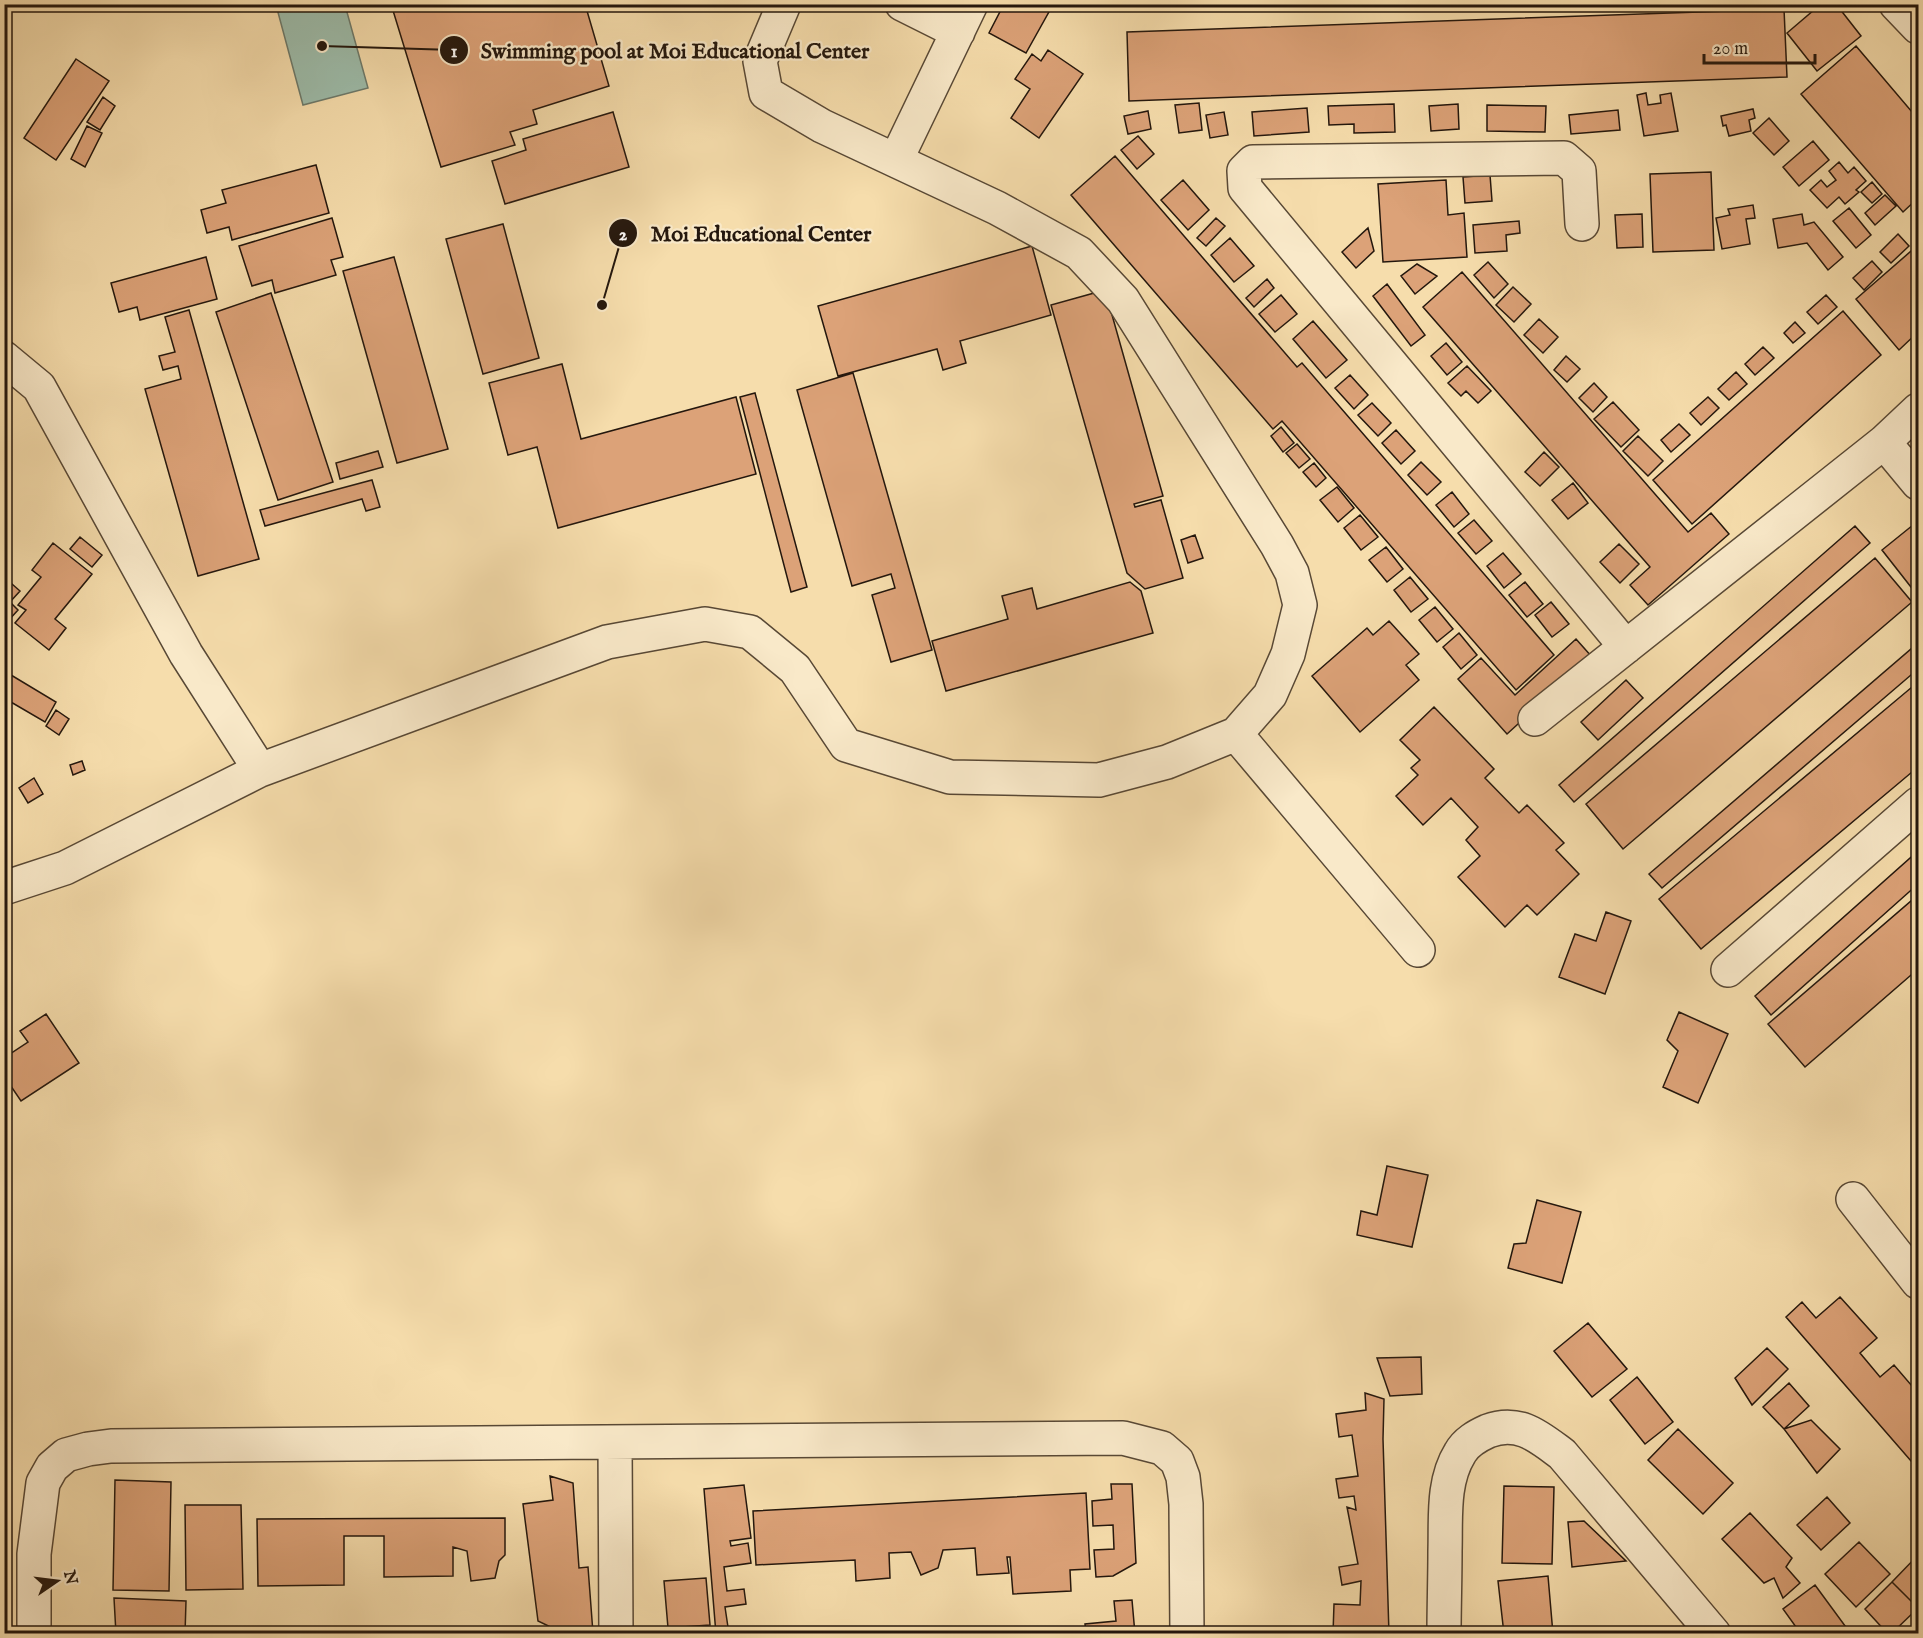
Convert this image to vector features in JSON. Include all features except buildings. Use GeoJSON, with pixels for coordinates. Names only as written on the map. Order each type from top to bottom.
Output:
{"type":"FeatureCollection","features":[{"type":"Feature","properties":{"kind":"street"},"geometry":{"type":"LineString","coordinates":[[4,888],[65,868],[260,770],[607,642],[705,624],[750,632],[795,669],[846,745],[950,777],[1099,780],[1167,762],[1236,734],[1270,695],[1288,654],[1300,605],[1292,573],[1277,545],[1123,300],[1079,253],[998,208],[822,126],[766,93],[760,61],[784,4]]}},
{"type":"Feature","properties":{"kind":"street"},"geometry":{"type":"LineString","coordinates":[[896,160],[965,18],[902,4]]}},
{"type":"Feature","properties":{"kind":"street"},"geometry":{"type":"LineString","coordinates":[[1896,4],[1918,27]]}},
{"type":"Feature","properties":{"kind":"street"},"geometry":{"type":"LineString","coordinates":[[1582,224],[1579,171],[1564,158],[1253,162],[1244,171],[1245,188],[1626,647]]}},
{"type":"Feature","properties":{"kind":"street"},"geometry":{"type":"LineString","coordinates":[[4,358],[39,387],[186,654],[260,770]]}},
{"type":"Feature","properties":{"kind":"street"},"geometry":{"type":"LineString","coordinates":[[1535,719],[1884,442],[1918,410]]}},
{"type":"Feature","properties":{"kind":"street"},"geometry":{"type":"LineString","coordinates":[[1884,442],[1918,483]]}},
{"type":"Feature","properties":{"kind":"street"},"geometry":{"type":"LineString","coordinates":[[1236,734],[1418,950]]}},
{"type":"Feature","properties":{"kind":"street"},"geometry":{"type":"LineString","coordinates":[[1728,970],[1918,804]]}},
{"type":"Feature","properties":{"kind":"street"},"geometry":{"type":"LineString","coordinates":[[1853,1199],[1918,1282]]}},
{"type":"Feature","properties":{"kind":"street"},"geometry":{"type":"LineString","coordinates":[[1444,1634],[1446,1501],[1450,1477],[1460,1452],[1475,1437],[1497,1428],[1512,1427],[1537,1434],[1562,1454],[1714,1634]]}},
{"type":"Feature","properties":{"kind":"street"},"geometry":{"type":"LineString","coordinates":[[34,1634],[34,1554],[43,1484],[52,1467],[66,1455],[88,1449],[111,1446],[1124,1438],[1162,1449],[1177,1461],[1183,1477],[1186,1503],[1187,1634]]}},
{"type":"Feature","properties":{"kind":"street"},"geometry":{"type":"LineString","coordinates":[[615,1442],[616,1634]]}},
{"type":"Feature","properties":{"kind":"shaded area"},"geometry":{"type":"Polygon","coordinates":[[[276,5],[345,5],[368,88],[303,105],[276,5]]]}},
{"type":"Feature","properties":{"kind":"place","name":"Swimming pool at Moi Educational Center"},"geometry":{"type":"Point","coordinates":[322,46]}},
{"type":"Feature","properties":{"kind":"place","name":"Moi Educational Center"},"geometry":{"type":"Point","coordinates":[602,305]}}]}
